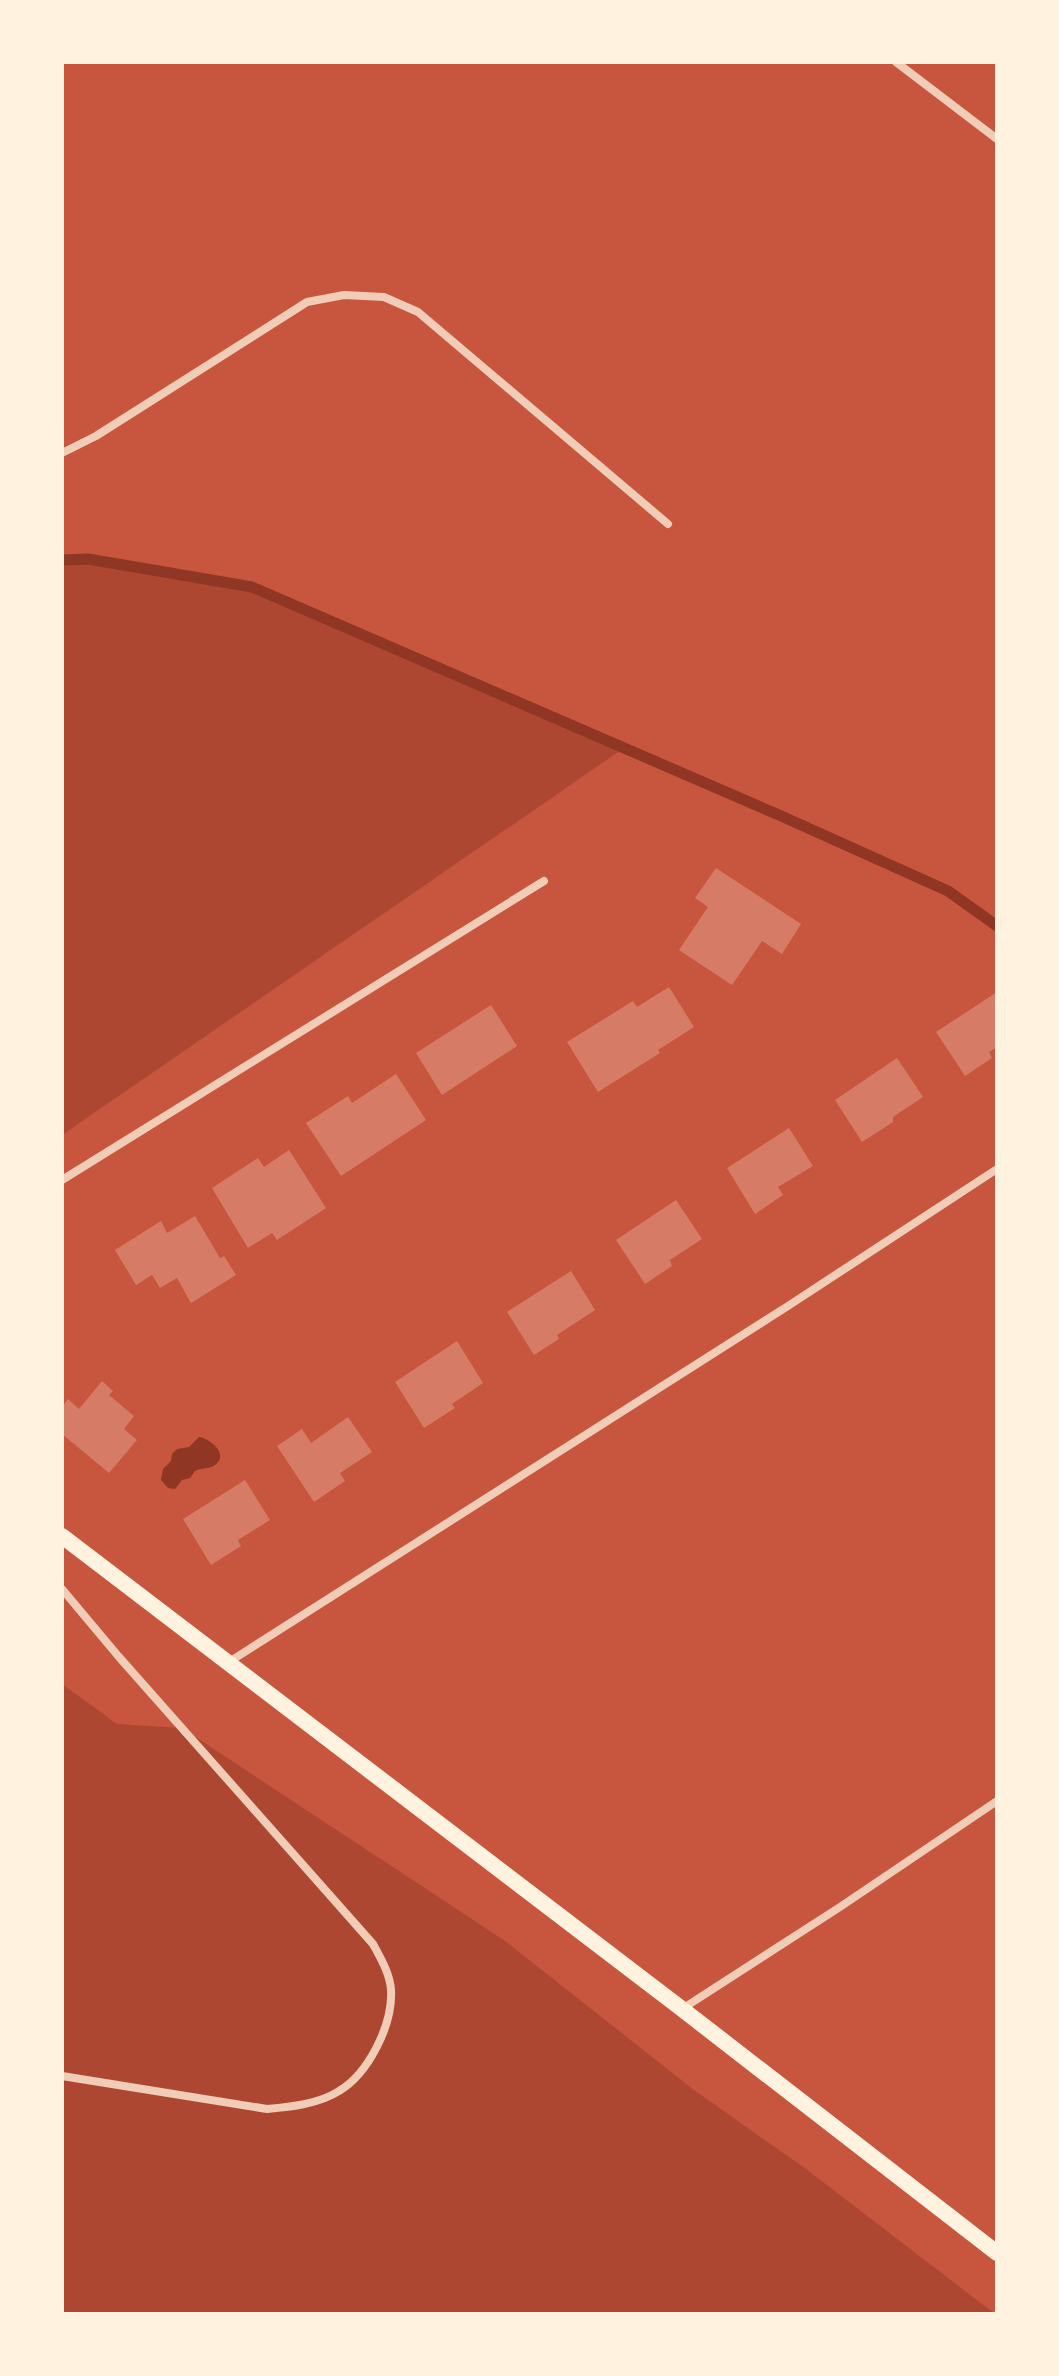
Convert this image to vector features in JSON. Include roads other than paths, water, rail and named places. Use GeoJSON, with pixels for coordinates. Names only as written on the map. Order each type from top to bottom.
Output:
{"type":"FeatureCollection","features":[{"type":"Feature","properties":{"kind":"main road"},"geometry":{"type":"LineString","coordinates":[[62,1536],[997,2253]]}},
{"type":"Feature","properties":{"kind":"street"},"geometry":{"type":"LineString","coordinates":[[896,62],[997,139]]}},
{"type":"Feature","properties":{"kind":"street"},"geometry":{"type":"LineString","coordinates":[[62,453],[96,436],[307,302],[344,295],[384,297],[418,312],[668,524]]}},
{"type":"Feature","properties":{"kind":"street"},"geometry":{"type":"LineString","coordinates":[[62,1180],[544,881]]}},
{"type":"Feature","properties":{"kind":"street"},"geometry":{"type":"LineString","coordinates":[[228,1662],[762,1323],[997,1169]]}},
{"type":"Feature","properties":{"kind":"street"},"geometry":{"type":"LineString","coordinates":[[62,1589],[373,1944],[386,1967],[391,1991],[386,2022],[378,2044],[357,2079],[336,2094],[290,2107],[267,2109],[62,2076]]}},
{"type":"Feature","properties":{"kind":"street"},"geometry":{"type":"LineString","coordinates":[[682,2009],[997,1801]]}},
{"type":"Feature","properties":{"kind":"waterway"},"geometry":{"type":"LineString","coordinates":[[62,560],[88,559],[252,587],[948,891],[997,926]]}}]}
